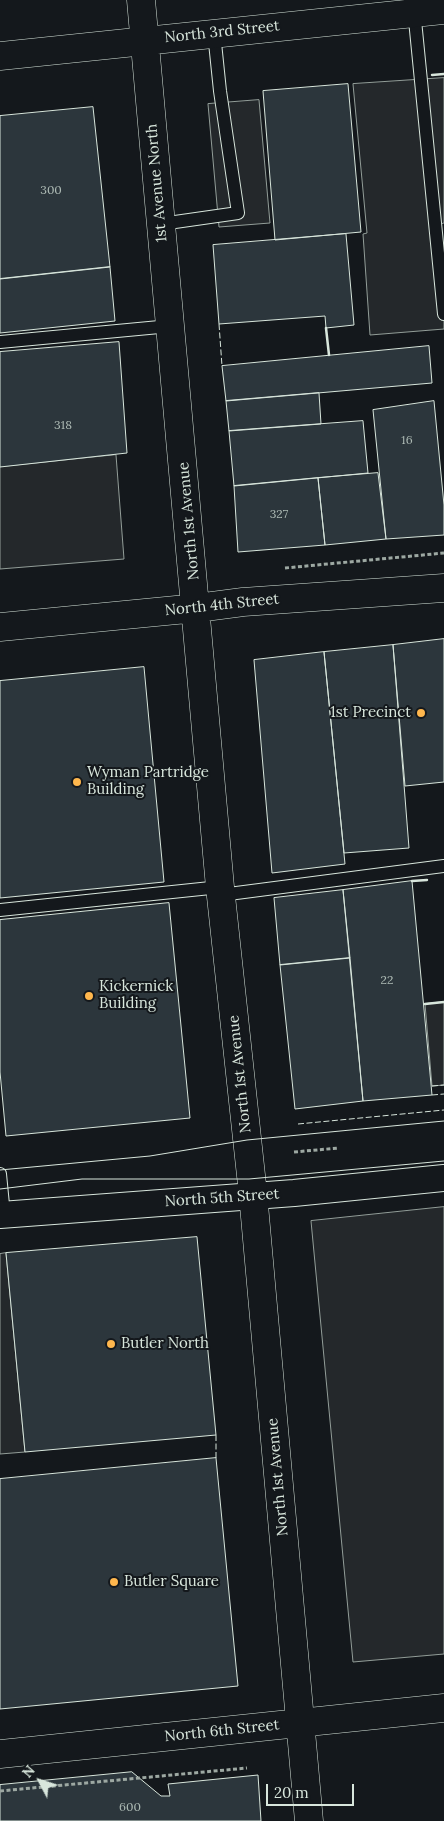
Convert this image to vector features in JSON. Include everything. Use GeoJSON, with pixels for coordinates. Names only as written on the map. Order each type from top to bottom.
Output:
{"type":"FeatureCollection","features":[{"type":"Feature","properties":{"kind":"street"},"geometry":{"type":"LineString","coordinates":[[141,0],[144,40]]}},
{"type":"Feature","properties":{"kind":"street","name":"North 3rd Street"},"geometry":{"type":"LineString","coordinates":[[0,56],[214,33],[414,7],[444,10]]}},
{"type":"Feature","properties":{"kind":"street","name":"1st Avenue North"},"geometry":{"type":"LineString","coordinates":[[144,40],[170,326]]}},
{"type":"Feature","properties":{"kind":"street","name":"North 1st Avenue"},"geometry":{"type":"LineString","coordinates":[[170,326],[197,608],[221,891],[252,1194],[309,1821]]}},
{"type":"Feature","properties":{"kind":"street","name":"North 4th Street"},"geometry":{"type":"LineString","coordinates":[[0,627],[243,602],[444,588]]}},
{"type":"Feature","properties":{"kind":"street","name":"North 5th Street"},"geometry":{"type":"LineString","coordinates":[[2,1215],[252,1194],[294,1193],[444,1178]]}},
{"type":"Feature","properties":{"kind":"street","name":"North 6th Street"},"geometry":{"type":"LineString","coordinates":[[0,1754],[444,1708]]}},
{"type":"Feature","properties":{"kind":"lane"},"geometry":{"type":"LineString","coordinates":[[414,7],[444,314]]}},
{"type":"Feature","properties":{"kind":"lane"},"geometry":{"type":"LineString","coordinates":[[161,224],[238,213],[220,91],[214,33]]}},
{"type":"Feature","properties":{"kind":"lane"},"geometry":{"type":"LineString","coordinates":[[0,342],[170,326]]}},
{"type":"Feature","properties":{"kind":"lane"},"geometry":{"type":"LineString","coordinates":[[0,910],[221,891],[444,866]]}},
{"type":"Feature","properties":{"kind":"lane"},"geometry":{"type":"LineString","coordinates":[[0,1174],[2,1215]]}},
{"type":"Feature","properties":{"kind":"path"},"geometry":{"type":"LineString","coordinates":[[279,568],[444,553]]}},
{"type":"Feature","properties":{"kind":"path"},"geometry":{"type":"LineString","coordinates":[[294,1152],[339,1148]]}},
{"type":"Feature","properties":{"kind":"path"},"geometry":{"type":"LineString","coordinates":[[0,1791],[247,1768]]}},
{"type":"Feature","properties":{"kind":"shaded area"},"geometry":{"type":"Polygon","coordinates":[[[444,78],[444,223],[440,224],[444,269],[444,329],[370,335],[363,234],[367,233],[353,84],[444,78]]]}},
{"type":"Feature","properties":{"kind":"shaded area"},"geometry":{"type":"Polygon","coordinates":[[[259,100],[270,223],[219,227],[208,104],[259,100]]]}},
{"type":"Feature","properties":{"kind":"shaded area"},"geometry":{"type":"Polygon","coordinates":[[[116,455],[124,559],[0,569],[0,467],[116,455]]]}},
{"type":"Feature","properties":{"kind":"shaded area"},"geometry":{"type":"Polygon","coordinates":[[[444,1002],[444,1085],[432,1086],[425,1004],[444,1002]]]}},
{"type":"Feature","properties":{"kind":"shaded area"},"geometry":{"type":"Polygon","coordinates":[[[444,1207],[444,1654],[353,1662],[311,1221],[444,1207]]]}},
{"type":"Feature","properties":{"kind":"shaded area"},"geometry":{"type":"Polygon","coordinates":[[[6,1253],[25,1452],[0,1454],[0,1254],[6,1253]]]}},
{"type":"Feature","properties":{"kind":"building"},"geometry":{"type":"Polygon","coordinates":[[[348,84],[361,232],[275,240],[263,91],[348,84]]]}},
{"type":"Feature","properties":{"kind":"building"},"geometry":{"type":"Polygon","coordinates":[[[93,107],[110,267],[0,279],[0,116],[93,107]]]}},
{"type":"Feature","properties":{"kind":"building"},"geometry":{"type":"Polygon","coordinates":[[[346,234],[354,325],[326,328],[325,316],[219,324],[213,245],[346,234]]]}},
{"type":"Feature","properties":{"kind":"building"},"geometry":{"type":"Polygon","coordinates":[[[110,267],[115,321],[0,333],[0,279],[110,267]]]}},
{"type":"Feature","properties":{"kind":"building"},"geometry":{"type":"Polygon","coordinates":[[[119,342],[127,453],[0,467],[0,352],[119,342]]]}},
{"type":"Feature","properties":{"kind":"building"},"geometry":{"type":"Polygon","coordinates":[[[429,346],[432,383],[226,401],[222,366],[429,346]]]}},
{"type":"Feature","properties":{"kind":"building"},"geometry":{"type":"Polygon","coordinates":[[[319,393],[321,424],[229,431],[226,401],[319,393]]]}},
{"type":"Feature","properties":{"kind":"building"},"geometry":{"type":"Polygon","coordinates":[[[434,401],[444,505],[444,535],[386,539],[373,410],[434,401]]]}},
{"type":"Feature","properties":{"kind":"building"},"geometry":{"type":"Polygon","coordinates":[[[363,421],[368,473],[234,486],[229,431],[363,421]]]}},
{"type":"Feature","properties":{"kind":"building"},"geometry":{"type":"Polygon","coordinates":[[[378,473],[386,539],[325,545],[318,478],[378,473]]]}},
{"type":"Feature","properties":{"kind":"building"},"geometry":{"type":"Polygon","coordinates":[[[318,478],[325,545],[238,552],[234,486],[318,478]]]}},
{"type":"Feature","properties":{"kind":"building","name":"1st Precinct"},"geometry":{"type":"Polygon","coordinates":[[[444,639],[444,782],[405,786],[393,645],[444,639]]]}},
{"type":"Feature","properties":{"kind":"building"},"geometry":{"type":"Polygon","coordinates":[[[393,645],[409,848],[344,853],[324,652],[393,645]]]}},
{"type":"Feature","properties":{"kind":"building"},"geometry":{"type":"Polygon","coordinates":[[[324,652],[345,864],[272,873],[254,660],[324,652]]]}},
{"type":"Feature","properties":{"kind":"building","name":"Wyman Partridge Building"},"geometry":{"type":"Polygon","coordinates":[[[144,667],[164,882],[0,898],[0,681],[144,667]]]}},
{"type":"Feature","properties":{"kind":"building"},"geometry":{"type":"Polygon","coordinates":[[[412,881],[432,1095],[363,1101],[343,890],[412,881]]]}},
{"type":"Feature","properties":{"kind":"building"},"geometry":{"type":"Polygon","coordinates":[[[343,890],[350,958],[280,965],[274,898],[343,890]]]}},
{"type":"Feature","properties":{"kind":"building","name":"Kickernick Building"},"geometry":{"type":"Polygon","coordinates":[[[169,903],[190,1118],[6,1136],[0,1072],[0,920],[169,903]]]}},
{"type":"Feature","properties":{"kind":"building"},"geometry":{"type":"Polygon","coordinates":[[[350,958],[363,1101],[295,1109],[280,965],[350,958]]]}},
{"type":"Feature","properties":{"kind":"building","name":"Butler North"},"geometry":{"type":"Polygon","coordinates":[[[197,1237],[216,1435],[25,1452],[6,1253],[197,1237]]]}},
{"type":"Feature","properties":{"kind":"building","name":"Butler Square"},"geometry":{"type":"Polygon","coordinates":[[[216,1458],[238,1686],[0,1709],[0,1479],[216,1458]]]}},
{"type":"Feature","properties":{"kind":"building"},"geometry":{"type":"Polygon","coordinates":[[[132,1772],[161,1796],[170,1796],[168,1784],[258,1775],[261,1821],[0,1821],[0,1785],[132,1772]]]}},
{"type":"Feature","properties":{"kind":"tram line"},"geometry":{"type":"LineString","coordinates":[[0,1170],[150,1156],[247,1140],[444,1121]]}},
{"type":"Feature","properties":{"kind":"tram line"},"geometry":{"type":"LineString","coordinates":[[0,1189],[82,1179],[249,1179],[444,1161]]}},
{"type":"Feature","properties":{"kind":"fence"},"geometry":{"type":"LineString","coordinates":[[219,324],[222,366]]}},
{"type":"Feature","properties":{"kind":"fence"},"geometry":{"type":"LineString","coordinates":[[432,1086],[444,1085]]}},
{"type":"Feature","properties":{"kind":"fence"},"geometry":{"type":"LineString","coordinates":[[432,1095],[444,1094]]}},
{"type":"Feature","properties":{"kind":"fence"},"geometry":{"type":"LineString","coordinates":[[298,1124],[444,1110]]}},
{"type":"Feature","properties":{"kind":"fence"},"geometry":{"type":"LineString","coordinates":[[216,1435],[216,1458]]}},
{"type":"Feature","properties":{"kind":"wall"},"geometry":{"type":"LineString","coordinates":[[432,75],[444,74]]}},
{"type":"Feature","properties":{"kind":"wall"},"geometry":{"type":"LineString","coordinates":[[326,328],[329,355]]}},
{"type":"Feature","properties":{"kind":"wall"},"geometry":{"type":"LineString","coordinates":[[412,881],[427,880]]}},
{"type":"Feature","properties":{"kind":"wall"},"geometry":{"type":"LineString","coordinates":[[425,1004],[444,1002]]}},
{"type":"Feature","properties":{"kind":"place","name":"1st Precinct"},"geometry":{"type":"Point","coordinates":[421,713]}},
{"type":"Feature","properties":{"kind":"place","name":"Wyman Partridge Building"},"geometry":{"type":"Point","coordinates":[77,782]}},
{"type":"Feature","properties":{"kind":"place","name":"Kickernick Building"},"geometry":{"type":"Point","coordinates":[89,996]}},
{"type":"Feature","properties":{"kind":"place","name":"Butler North"},"geometry":{"type":"Point","coordinates":[111,1344]}},
{"type":"Feature","properties":{"kind":"place","name":"Butler Square"},"geometry":{"type":"Point","coordinates":[114,1582]}}]}
